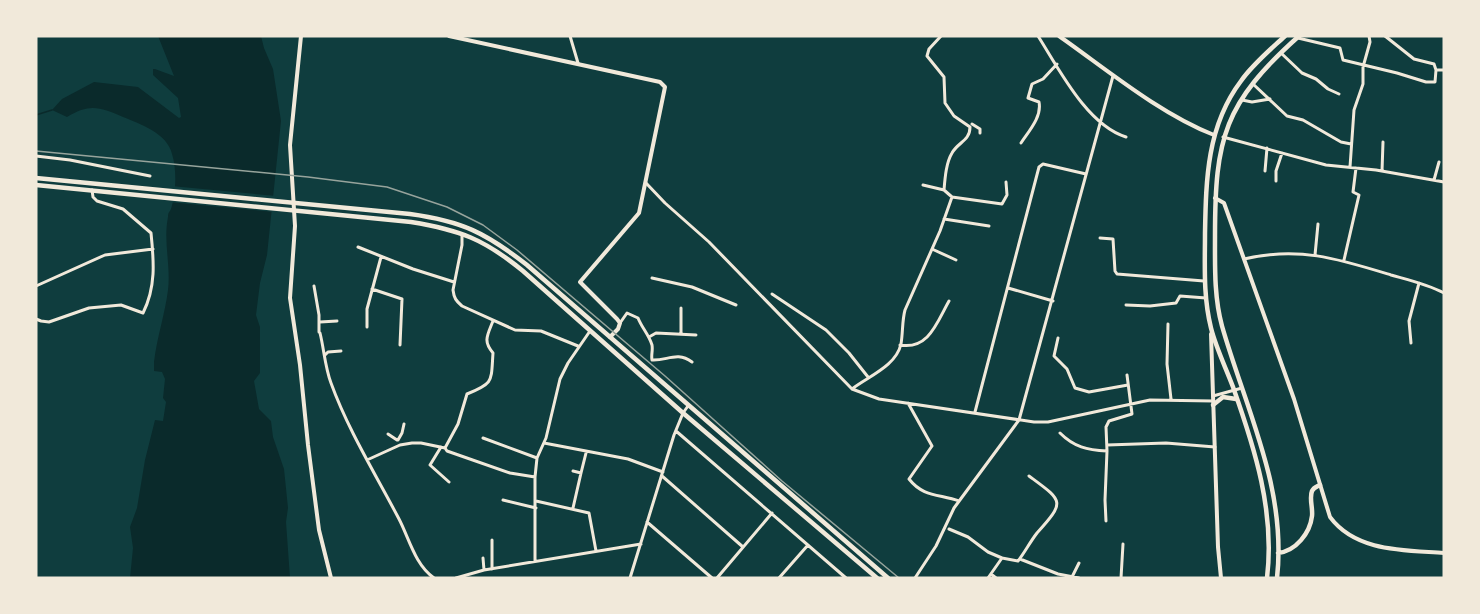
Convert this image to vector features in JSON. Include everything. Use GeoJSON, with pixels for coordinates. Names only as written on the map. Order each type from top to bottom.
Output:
{"type":"FeatureCollection","features":[{"type":"Feature","properties":{"kind":"main road"},"geometry":{"type":"LineString","coordinates":[[1267,578],[1266,503],[1254,453],[1212,330],[1206,297],[1206,190],[1214,135],[1228,102],[1240,82],[1285,36]]}},
{"type":"Feature","properties":{"kind":"main road"},"geometry":{"type":"LineString","coordinates":[[1277,578],[1275,501],[1270,477],[1229,350],[1218,308],[1215,198],[1217,163],[1223,137],[1240,100],[1252,83],[1298,37]]}},
{"type":"Feature","properties":{"kind":"main road"},"geometry":{"type":"LineString","coordinates":[[36,178],[426,216],[449,220],[477,230],[505,247],[527,265],[888,578]]}},
{"type":"Feature","properties":{"kind":"main road"},"geometry":{"type":"LineString","coordinates":[[36,185],[411,222],[462,233],[511,261],[876,578]]}},
{"type":"Feature","properties":{"kind":"main road"},"geometry":{"type":"LineString","coordinates":[[1213,401],[1223,397],[1236,399]]}},
{"type":"Feature","properties":{"kind":"main road"},"geometry":{"type":"LineString","coordinates":[[1278,553],[1295,546],[1305,535],[1312,515],[1312,493],[1320,485]]}},
{"type":"Feature","properties":{"kind":"street"},"geometry":{"type":"LineString","coordinates":[[301,36],[290,146],[295,226],[290,298],[316,508],[323,550],[331,578]]}},
{"type":"Feature","properties":{"kind":"street"},"geometry":{"type":"LineString","coordinates":[[449,36],[660,82],[665,87],[639,213],[580,282],[620,324]]}},
{"type":"Feature","properties":{"kind":"street"},"geometry":{"type":"LineString","coordinates":[[570,36],[578,65]]}},
{"type":"Feature","properties":{"kind":"street"},"geometry":{"type":"LineString","coordinates":[[940,36],[929,49],[927,56],[944,77],[945,103],[954,116],[970,127],[969,137],[952,152],[944,190]]}},
{"type":"Feature","properties":{"kind":"street"},"geometry":{"type":"LineString","coordinates":[[1038,36],[1073,90],[1100,122],[1126,137]]}},
{"type":"Feature","properties":{"kind":"street"},"geometry":{"type":"LineString","coordinates":[[1059,36],[1194,127],[1214,135]]}},
{"type":"Feature","properties":{"kind":"street"},"geometry":{"type":"LineString","coordinates":[[1350,167],[1354,110],[1363,84],[1369,36]]}},
{"type":"Feature","properties":{"kind":"street"},"geometry":{"type":"LineString","coordinates":[[1298,37],[1340,48],[1343,60],[1430,82],[1435,81],[1434,64],[1414,59],[1385,36]]}},
{"type":"Feature","properties":{"kind":"street"},"geometry":{"type":"LineString","coordinates":[[1281,52],[1302,74],[1318,80],[1328,89],[1339,94]]}},
{"type":"Feature","properties":{"kind":"street"},"geometry":{"type":"LineString","coordinates":[[1021,143],[1040,110],[1040,103],[1028,98],[1032,84],[1043,79],[1057,64]]}},
{"type":"Feature","properties":{"kind":"street"},"geometry":{"type":"LineString","coordinates":[[1436,70],[1444,70]]}},
{"type":"Feature","properties":{"kind":"street"},"geometry":{"type":"LineString","coordinates":[[915,578],[936,546],[959,501],[1019,420],[1113,74]]}},
{"type":"Feature","properties":{"kind":"street"},"geometry":{"type":"LineString","coordinates":[[1252,83],[1289,118],[1303,120],[1341,142],[1351,144]]}},
{"type":"Feature","properties":{"kind":"street"},"geometry":{"type":"LineString","coordinates":[[1240,100],[1252,102],[1270,99]]}},
{"type":"Feature","properties":{"kind":"street"},"geometry":{"type":"LineString","coordinates":[[972,124],[980,129],[981,133]]}},
{"type":"Feature","properties":{"kind":"street"},"geometry":{"type":"LineString","coordinates":[[1223,137],[1326,165],[1382,171],[1444,182]]}},
{"type":"Feature","properties":{"kind":"street"},"geometry":{"type":"LineString","coordinates":[[1382,171],[1383,142]]}},
{"type":"Feature","properties":{"kind":"street"},"geometry":{"type":"LineString","coordinates":[[1265,171],[1268,148]]}},
{"type":"Feature","properties":{"kind":"street"},"geometry":{"type":"LineString","coordinates":[[1276,181],[1276,171],[1282,153]]}},
{"type":"Feature","properties":{"kind":"street"},"geometry":{"type":"LineString","coordinates":[[36,156],[70,160],[150,176]]}},
{"type":"Feature","properties":{"kind":"street"},"geometry":{"type":"LineString","coordinates":[[1434,180],[1439,162]]}},
{"type":"Feature","properties":{"kind":"street"},"geometry":{"type":"LineString","coordinates":[[975,412],[1039,167],[1043,164],[1086,174]]}},
{"type":"Feature","properties":{"kind":"street"},"geometry":{"type":"LineString","coordinates":[[1344,260],[1359,195],[1353,192],[1356,168]]}},
{"type":"Feature","properties":{"kind":"street"},"geometry":{"type":"LineString","coordinates":[[645,182],[665,204],[709,242],[852,389],[879,399],[1019,420],[1048,422],[1130,404],[1171,399],[1213,401],[1243,388]]}},
{"type":"Feature","properties":{"kind":"street"},"geometry":{"type":"LineString","coordinates":[[923,185],[944,190],[952,196],[1002,204],[1007,195],[1006,182]]}},
{"type":"Feature","properties":{"kind":"street"},"geometry":{"type":"LineString","coordinates":[[36,319],[49,322],[89,308],[121,305],[142,313],[154,284],[151,233],[123,209],[97,201],[93,197],[92,190]]}},
{"type":"Feature","properties":{"kind":"street"},"geometry":{"type":"LineString","coordinates":[[852,389],[894,359],[900,345],[905,310],[952,196]]}},
{"type":"Feature","properties":{"kind":"street"},"geometry":{"type":"LineString","coordinates":[[1215,198],[1224,203],[1294,399],[1330,517],[1340,528],[1367,544],[1444,554]]}},
{"type":"Feature","properties":{"kind":"street"},"geometry":{"type":"LineString","coordinates":[[944,219],[989,226]]}},
{"type":"Feature","properties":{"kind":"street"},"geometry":{"type":"LineString","coordinates":[[1315,255],[1318,224]]}},
{"type":"Feature","properties":{"kind":"street"},"geometry":{"type":"LineString","coordinates":[[462,233],[462,245],[454,282],[454,298],[457,302],[493,321],[522,332],[541,331],[579,346]]}},
{"type":"Feature","properties":{"kind":"street"},"geometry":{"type":"LineString","coordinates":[[1100,238],[1113,239],[1117,274],[1205,281]]}},
{"type":"Feature","properties":{"kind":"street"},"geometry":{"type":"LineString","coordinates":[[358,247],[454,282]]}},
{"type":"Feature","properties":{"kind":"street"},"geometry":{"type":"LineString","coordinates":[[36,286],[105,255],[153,249]]}},
{"type":"Feature","properties":{"kind":"street"},"geometry":{"type":"LineString","coordinates":[[932,249],[956,260]]}},
{"type":"Feature","properties":{"kind":"street"},"geometry":{"type":"LineString","coordinates":[[1244,260],[1258,256],[1315,255],[1344,260],[1444,292]]}},
{"type":"Feature","properties":{"kind":"street"},"geometry":{"type":"LineString","coordinates":[[367,327],[368,309],[381,257]]}},
{"type":"Feature","properties":{"kind":"street"},"geometry":{"type":"LineString","coordinates":[[652,278],[692,287],[736,305]]}},
{"type":"Feature","properties":{"kind":"street"},"geometry":{"type":"LineString","coordinates":[[1411,343],[1409,321],[1419,283]]}},
{"type":"Feature","properties":{"kind":"street"},"geometry":{"type":"LineString","coordinates":[[314,286],[320,332],[332,384],[367,460],[422,567],[434,578]]}},
{"type":"Feature","properties":{"kind":"street"},"geometry":{"type":"LineString","coordinates":[[1008,288],[1053,301]]}},
{"type":"Feature","properties":{"kind":"street"},"geometry":{"type":"LineString","coordinates":[[372,290],[402,299],[400,345]]}},
{"type":"Feature","properties":{"kind":"street"},"geometry":{"type":"LineString","coordinates":[[771,294],[826,330],[849,353],[868,377]]}},
{"type":"Feature","properties":{"kind":"street"},"geometry":{"type":"LineString","coordinates":[[1126,305],[1161,306],[1176,303],[1180,296],[1206,297]]}},
{"type":"Feature","properties":{"kind":"street"},"geometry":{"type":"LineString","coordinates":[[900,345],[912,346],[925,340],[949,301]]}},
{"type":"Feature","properties":{"kind":"street"},"geometry":{"type":"LineString","coordinates":[[681,308],[681,334]]}},
{"type":"Feature","properties":{"kind":"street"},"geometry":{"type":"LineString","coordinates":[[610,338],[618,329],[625,314],[631,314],[638,318],[649,337],[653,350],[652,360],[680,356],[692,362]]}},
{"type":"Feature","properties":{"kind":"street"},"geometry":{"type":"LineString","coordinates":[[320,322],[337,321]]}},
{"type":"Feature","properties":{"kind":"street"},"geometry":{"type":"LineString","coordinates":[[449,482],[430,465],[458,424],[467,394],[483,388],[489,382],[493,353],[488,349],[487,339],[493,321]]}},
{"type":"Feature","properties":{"kind":"street"},"geometry":{"type":"LineString","coordinates":[[1168,324],[1167,364],[1171,399]]}},
{"type":"Feature","properties":{"kind":"street"},"geometry":{"type":"LineString","coordinates":[[1212,330],[1218,547],[1221,578]]}},
{"type":"Feature","properties":{"kind":"street"},"geometry":{"type":"LineString","coordinates":[[535,561],[537,458],[544,443],[560,379],[590,331]]}},
{"type":"Feature","properties":{"kind":"street"},"geometry":{"type":"LineString","coordinates":[[649,337],[657,333],[696,335]]}},
{"type":"Feature","properties":{"kind":"street"},"geometry":{"type":"LineString","coordinates":[[1058,338],[1054,356],[1067,369],[1075,388],[1090,392],[1128,385]]}},
{"type":"Feature","properties":{"kind":"street"},"geometry":{"type":"LineString","coordinates":[[325,357],[328,352],[341,351]]}},
{"type":"Feature","properties":{"kind":"street"},"geometry":{"type":"LineString","coordinates":[[1106,521],[1107,423],[1132,414],[1127,375]]}},
{"type":"Feature","properties":{"kind":"street"},"geometry":{"type":"LineString","coordinates":[[908,403],[932,446],[909,479],[922,492],[959,501]]}},
{"type":"Feature","properties":{"kind":"street"},"geometry":{"type":"LineString","coordinates":[[630,578],[676,431],[683,412],[688,406]]}},
{"type":"Feature","properties":{"kind":"street"},"geometry":{"type":"LineString","coordinates":[[398,440],[404,424]]}},
{"type":"Feature","properties":{"kind":"street"},"geometry":{"type":"LineString","coordinates":[[676,431],[846,578]]}},
{"type":"Feature","properties":{"kind":"street"},"geometry":{"type":"LineString","coordinates":[[1060,433],[1080,448],[1107,451]]}},
{"type":"Feature","properties":{"kind":"street"},"geometry":{"type":"LineString","coordinates":[[388,434],[398,440],[400,445]]}},
{"type":"Feature","properties":{"kind":"street"},"geometry":{"type":"LineString","coordinates":[[483,438],[537,458]]}},
{"type":"Feature","properties":{"kind":"street"},"geometry":{"type":"LineString","coordinates":[[367,460],[400,445],[421,443],[443,447],[447,451],[488,464],[499,470],[535,477]]}},
{"type":"Feature","properties":{"kind":"street"},"geometry":{"type":"LineString","coordinates":[[544,443],[586,453],[628,459],[662,474],[743,547]]}},
{"type":"Feature","properties":{"kind":"street"},"geometry":{"type":"LineString","coordinates":[[1107,446],[1166,443],[1215,447]]}},
{"type":"Feature","properties":{"kind":"street"},"geometry":{"type":"LineString","coordinates":[[573,508],[586,453]]}},
{"type":"Feature","properties":{"kind":"street"},"geometry":{"type":"LineString","coordinates":[[573,471],[581,473]]}},
{"type":"Feature","properties":{"kind":"street"},"geometry":{"type":"LineString","coordinates":[[1020,559],[1031,541],[1057,509],[1054,496],[1029,476]]}},
{"type":"Feature","properties":{"kind":"street"},"geometry":{"type":"LineString","coordinates":[[503,500],[536,508]]}},
{"type":"Feature","properties":{"kind":"street"},"geometry":{"type":"LineString","coordinates":[[536,501],[585,511],[591,516],[596,550]]}},
{"type":"Feature","properties":{"kind":"street"},"geometry":{"type":"LineString","coordinates":[[717,578],[772,513]]}},
{"type":"Feature","properties":{"kind":"street"},"geometry":{"type":"LineString","coordinates":[[647,522],[712,578]]}},
{"type":"Feature","properties":{"kind":"street"},"geometry":{"type":"LineString","coordinates":[[949,529],[968,537],[988,552],[1002,558],[1013,561],[1020,559],[1079,578]]}},
{"type":"Feature","properties":{"kind":"street"},"geometry":{"type":"LineString","coordinates":[[492,540],[492,569]]}},
{"type":"Feature","properties":{"kind":"street"},"geometry":{"type":"LineString","coordinates":[[456,578],[484,570],[641,544]]}},
{"type":"Feature","properties":{"kind":"street"},"geometry":{"type":"LineString","coordinates":[[779,578],[808,544]]}},
{"type":"Feature","properties":{"kind":"street"},"geometry":{"type":"LineString","coordinates":[[1121,578],[1123,544]]}},
{"type":"Feature","properties":{"kind":"street"},"geometry":{"type":"LineString","coordinates":[[483,558],[484,570]]}},
{"type":"Feature","properties":{"kind":"street"},"geometry":{"type":"LineString","coordinates":[[996,578],[989,576],[1002,558]]}},
{"type":"Feature","properties":{"kind":"street"},"geometry":{"type":"LineString","coordinates":[[1071,577],[1079,563]]}},
{"type":"Feature","properties":{"kind":"street"},"geometry":{"type":"LineString","coordinates":[[783,573],[789,578]]}},
{"type":"Feature","properties":{"kind":"water"},"geometry":{"type":"Polygon","coordinates":[[[158,36],[261,36],[273,69],[281,121],[267,255],[260,283],[256,315],[260,327],[260,373],[254,381],[259,409],[271,421],[273,437],[284,469],[288,508],[286,522],[290,578],[130,578],[133,548],[130,527],[137,508],[155,420],[163,421],[166,402],[163,398],[165,379],[162,372],[154,371],[154,362],[168,290],[167,226],[175,189],[174,160],[165,140],[145,126],[101,109],[89,108],[67,117],[52,110],[62,99],[94,82],[138,87],[179,118],[181,117],[178,98],[153,75],[153,69],[155,69],[174,76],[158,36]]]}},
{"type":"Feature","properties":{"kind":"pier"},"geometry":{"type":"Polygon","coordinates":[[[171,186],[276,196],[274,212],[169,202],[171,186]]]}},
{"type":"Feature","properties":{"kind":"waterway"},"geometry":{"type":"LineString","coordinates":[[36,115],[52,110]]}},
{"type":"Feature","properties":{"kind":"railway"},"geometry":{"type":"LineString","coordinates":[[36,151],[308,177],[387,187],[447,207],[483,225],[517,250],[665,376],[782,481],[899,578]]}}]}
